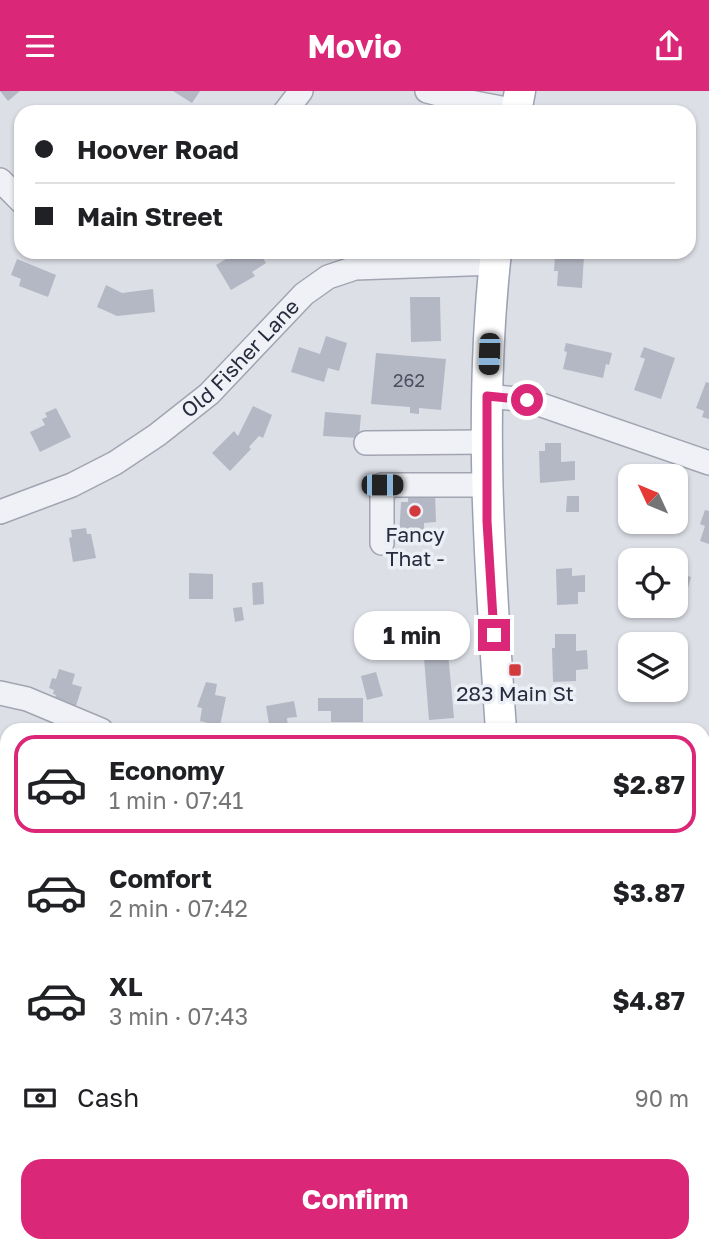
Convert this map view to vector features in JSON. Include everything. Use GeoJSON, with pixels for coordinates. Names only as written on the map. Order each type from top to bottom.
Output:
{"type":"FeatureCollection","features":[{"type":"Feature","properties":{"kind":"main road"},"geometry":{"type":"LineString","coordinates":[[496,259],[487,396],[486,485],[501,723]]}},
{"type":"Feature","properties":{"kind":"street"},"geometry":{"type":"LineString","coordinates":[[427,91],[470,102],[517,105]]}},
{"type":"Feature","properties":{"kind":"street"},"geometry":{"type":"LineString","coordinates":[[0,180],[14,194]]}},
{"type":"Feature","properties":{"kind":"street","name":"Old Fisher Lane"},"geometry":{"type":"LineString","coordinates":[[0,512],[72,485],[115,463],[158,435],[203,400],[295,304],[328,277],[355,268],[470,259]]}},
{"type":"Feature","properties":{"kind":"street"},"geometry":{"type":"LineString","coordinates":[[487,396],[527,400],[709,463]]}},
{"type":"Feature","properties":{"kind":"street"},"geometry":{"type":"LineString","coordinates":[[366,443],[486,442]]}},
{"type":"Feature","properties":{"kind":"street"},"geometry":{"type":"LineString","coordinates":[[382,543],[382,485],[486,485]]}},
{"type":"Feature","properties":{"kind":"street"},"geometry":{"type":"LineString","coordinates":[[0,693],[27,699],[84,723]]}},
{"type":"Feature","properties":{"kind":"building"},"geometry":{"type":"Polygon","coordinates":[[[0,91],[20,91],[8,101],[0,91]]]}},
{"type":"Feature","properties":{"kind":"building"},"geometry":{"type":"Polygon","coordinates":[[[173,91],[200,91],[192,103],[173,91]]]}},
{"type":"Feature","properties":{"kind":"building"},"geometry":{"type":"Polygon","coordinates":[[[17,259],[56,275],[48,297],[19,286],[21,279],[11,275],[17,259]]]}},
{"type":"Feature","properties":{"kind":"building"},"geometry":{"type":"Polygon","coordinates":[[[226,259],[263,259],[266,263],[252,272],[255,276],[231,290],[216,265],[226,259]]]}},
{"type":"Feature","properties":{"kind":"building"},"geometry":{"type":"Polygon","coordinates":[[[555,259],[584,259],[582,288],[557,286],[558,271],[554,271],[555,259]]]}},
{"type":"Feature","properties":{"kind":"building"},"geometry":{"type":"Polygon","coordinates":[[[106,285],[122,293],[153,289],[155,312],[117,316],[97,307],[106,285]]]}},
{"type":"Feature","properties":{"kind":"building"},"geometry":{"type":"Polygon","coordinates":[[[410,297],[440,297],[441,341],[411,342],[410,297]]]}},
{"type":"Feature","properties":{"kind":"building"},"geometry":{"type":"Polygon","coordinates":[[[326,336],[347,343],[339,371],[328,368],[324,382],[291,372],[299,347],[320,354],[326,336]]]}},
{"type":"Feature","properties":{"kind":"building"},"geometry":{"type":"Polygon","coordinates":[[[566,343],[612,353],[603,378],[563,369],[566,343]]]}},
{"type":"Feature","properties":{"kind":"building"},"geometry":{"type":"Polygon","coordinates":[[[644,347],[675,358],[661,399],[634,390],[645,359],[640,357],[644,347]]]}},
{"type":"Feature","properties":{"kind":"building"},"geometry":{"type":"Polygon","coordinates":[[[376,353],[446,359],[441,410],[419,408],[419,414],[410,413],[410,407],[371,404],[376,353]]]}},
{"type":"Feature","properties":{"kind":"building"},"geometry":{"type":"Polygon","coordinates":[[[706,382],[709,383],[709,419],[702,417],[704,411],[696,408],[706,382]]]}},
{"type":"Feature","properties":{"kind":"building"},"geometry":{"type":"Polygon","coordinates":[[[253,406],[272,415],[263,438],[259,436],[249,447],[251,449],[230,471],[212,453],[234,431],[238,436],[253,406]]]}},
{"type":"Feature","properties":{"kind":"building"},"geometry":{"type":"Polygon","coordinates":[[[56,408],[71,437],[40,452],[30,432],[45,425],[42,419],[47,417],[45,413],[56,408]]]}},
{"type":"Feature","properties":{"kind":"building"},"geometry":{"type":"Polygon","coordinates":[[[325,412],[361,415],[359,438],[323,436],[325,412]]]}},
{"type":"Feature","properties":{"kind":"building"},"geometry":{"type":"Polygon","coordinates":[[[545,443],[561,443],[561,462],[575,461],[575,480],[540,483],[539,451],[545,451],[545,443]]]}},
{"type":"Feature","properties":{"kind":"building"},"geometry":{"type":"Polygon","coordinates":[[[435,492],[436,522],[424,523],[424,536],[399,537],[401,502],[408,502],[408,493],[435,492]]]}},
{"type":"Feature","properties":{"kind":"building"},"geometry":{"type":"Polygon","coordinates":[[[567,496],[579,496],[579,512],[566,512],[567,496]]]}},
{"type":"Feature","properties":{"kind":"building"},"geometry":{"type":"Polygon","coordinates":[[[705,510],[709,511],[709,544],[700,541],[705,526],[700,524],[705,510]]]}},
{"type":"Feature","properties":{"kind":"building"},"geometry":{"type":"Polygon","coordinates":[[[86,528],[87,534],[91,534],[96,558],[73,562],[69,538],[72,537],[71,530],[86,528]]]}},
{"type":"Feature","properties":{"kind":"building"},"geometry":{"type":"Polygon","coordinates":[[[572,568],[572,576],[585,575],[585,592],[578,592],[578,604],[557,605],[556,569],[572,568]]]}},
{"type":"Feature","properties":{"kind":"building"},"geometry":{"type":"Polygon","coordinates":[[[189,573],[213,574],[213,599],[189,599],[189,573]]]}},
{"type":"Feature","properties":{"kind":"building"},"geometry":{"type":"Polygon","coordinates":[[[263,582],[264,604],[253,605],[252,583],[263,582]]]}},
{"type":"Feature","properties":{"kind":"building"},"geometry":{"type":"Polygon","coordinates":[[[242,607],[244,620],[235,622],[233,608],[242,607]]]}},
{"type":"Feature","properties":{"kind":"building"},"geometry":{"type":"Polygon","coordinates":[[[445,619],[454,718],[429,720],[421,621],[445,619]]]}},
{"type":"Feature","properties":{"kind":"building"},"geometry":{"type":"Polygon","coordinates":[[[555,634],[576,634],[576,651],[587,650],[588,669],[576,670],[576,681],[553,682],[552,648],[555,648],[555,634]]]}},
{"type":"Feature","properties":{"kind":"building"},"geometry":{"type":"Polygon","coordinates":[[[59,669],[75,674],[72,684],[82,687],[75,709],[53,703],[56,695],[53,694],[54,690],[49,688],[59,669]]]}},
{"type":"Feature","properties":{"kind":"building"},"geometry":{"type":"Polygon","coordinates":[[[376,672],[383,696],[367,700],[361,676],[376,672]]]}},
{"type":"Feature","properties":{"kind":"building"},"geometry":{"type":"Polygon","coordinates":[[[206,682],[217,684],[215,695],[226,697],[221,723],[200,721],[202,708],[197,707],[206,682]]]}},
{"type":"Feature","properties":{"kind":"building"},"geometry":{"type":"Polygon","coordinates":[[[318,698],[363,698],[363,722],[331,722],[331,711],[318,711],[318,698]]]}},
{"type":"Feature","properties":{"kind":"building"},"geometry":{"type":"Polygon","coordinates":[[[294,701],[297,717],[287,718],[287,723],[269,723],[266,706],[294,701]]]}},
{"type":"Feature","properties":{"kind":"place","name":"Fancy That -"},"geometry":{"type":"Point","coordinates":[415,511]}},
{"type":"Feature","properties":{"kind":"place","name":"283 Main St"},"geometry":{"type":"Point","coordinates":[515,670]}},
{"type":"Feature","properties":{"kind":"route"},"geometry":{"type":"LineString","coordinates":[[494,635],[487,521],[487,396],[527,400]]}}]}
